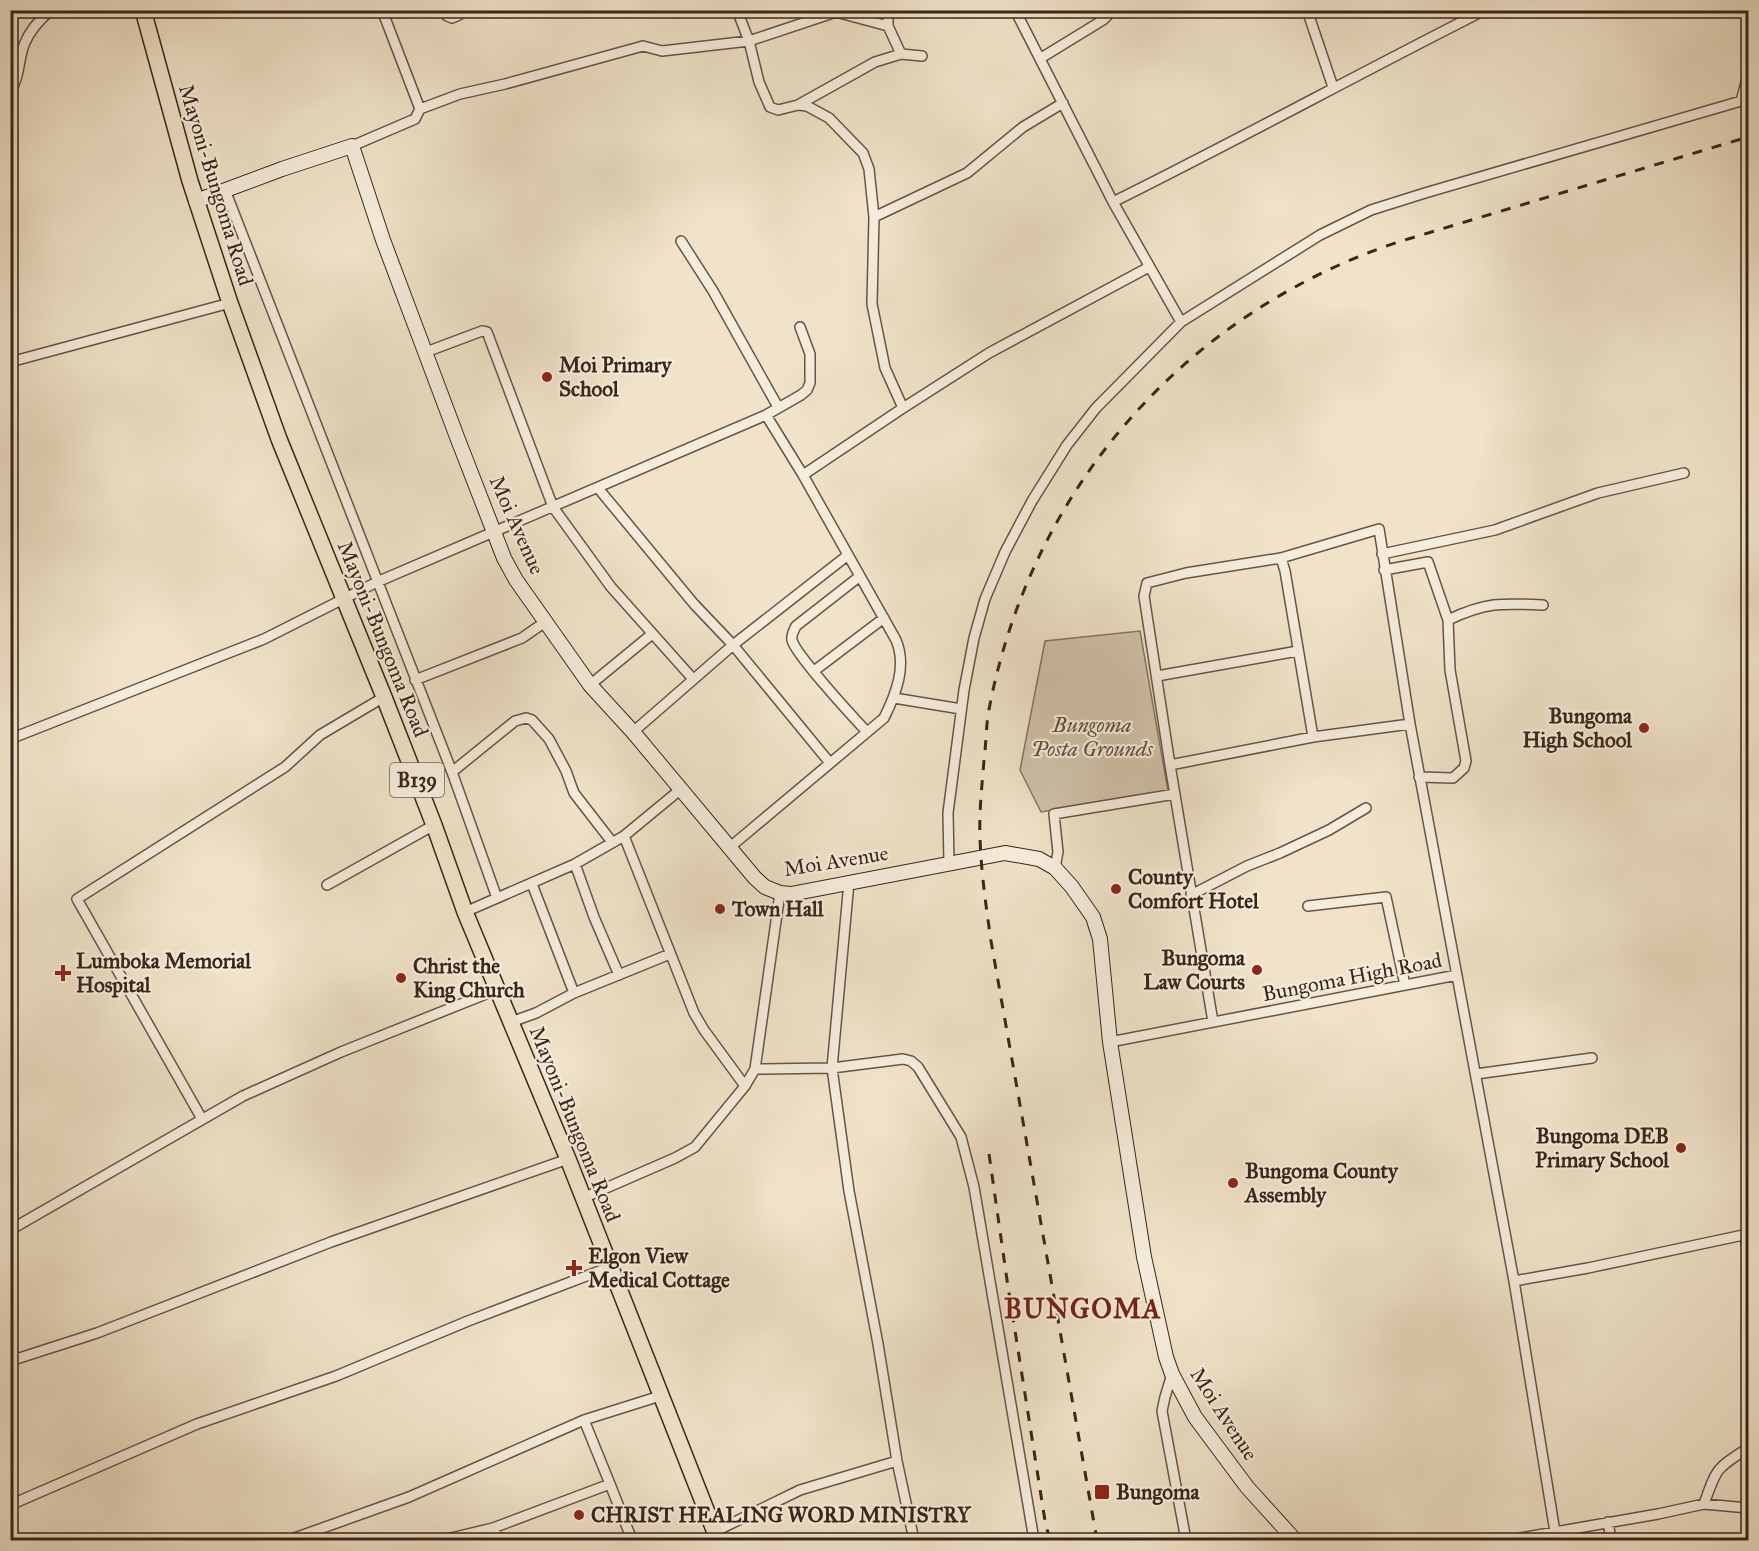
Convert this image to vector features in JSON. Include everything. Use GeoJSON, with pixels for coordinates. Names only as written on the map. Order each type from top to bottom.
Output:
{"type":"FeatureCollection","features":[{"type":"Feature","properties":{"kind":"main road","name":"Mayoni-Bungoma Road"},"geometry":{"type":"LineString","coordinates":[[143,10],[196,201],[279,439],[384,697],[496,990],[568,1159],[716,1536]]}},
{"type":"Feature","properties":{"kind":"street"},"geometry":{"type":"LineString","coordinates":[[10,92],[17,80],[24,45],[40,19],[51,10]]}},
{"type":"Feature","properties":{"kind":"street"},"geometry":{"type":"LineString","coordinates":[[382,10],[420,109]]}},
{"type":"Feature","properties":{"kind":"street"},"geometry":{"type":"LineString","coordinates":[[444,10],[447,16],[452,18],[463,10]]}},
{"type":"Feature","properties":{"kind":"street"},"geometry":{"type":"LineString","coordinates":[[737,10],[749,41],[759,82],[770,107],[778,110],[798,105],[875,62],[901,54],[922,56]]}},
{"type":"Feature","properties":{"kind":"street"},"geometry":{"type":"LineString","coordinates":[[888,10],[888,26],[901,54]]}},
{"type":"Feature","properties":{"kind":"street"},"geometry":{"type":"LineString","coordinates":[[1015,10],[1113,202],[1181,322]]}},
{"type":"Feature","properties":{"kind":"street"},"geometry":{"type":"LineString","coordinates":[[1041,58],[1104,20],[1113,10]]}},
{"type":"Feature","properties":{"kind":"street"},"geometry":{"type":"LineString","coordinates":[[1306,10],[1333,87]]}},
{"type":"Feature","properties":{"kind":"street"},"geometry":{"type":"LineString","coordinates":[[1113,202],[1232,143],[1333,87],[1485,10]]}},
{"type":"Feature","properties":{"kind":"street"},"geometry":{"type":"LineString","coordinates":[[196,201],[352,146],[415,119],[420,109],[460,94],[525,79],[644,46],[662,51],[749,41],[836,12],[888,26]]}},
{"type":"Feature","properties":{"kind":"street"},"geometry":{"type":"LineString","coordinates":[[948,863],[948,813],[961,709],[974,638],[985,599],[1005,552],[1032,501],[1067,445],[1096,408],[1181,322],[1320,235],[1371,210],[1745,100],[1749,75]]}},
{"type":"Feature","properties":{"kind":"street"},"geometry":{"type":"LineString","coordinates":[[874,217],[967,173],[1023,127],[1063,103]]}},
{"type":"Feature","properties":{"kind":"street"},"geometry":{"type":"LineString","coordinates":[[798,105],[807,106],[829,118],[863,153],[869,169],[874,217],[873,304],[885,368],[903,408]]}},
{"type":"Feature","properties":{"kind":"street","name":"Moi Avenue"},"geometry":{"type":"LineString","coordinates":[[352,146],[383,240],[494,533],[516,580],[590,685],[633,732],[755,878],[780,893],[791,894],[1005,853],[1039,859],[1055,868],[1084,903],[1093,917],[1100,939],[1110,1042],[1144,1257],[1172,1374],[1196,1417],[1225,1459],[1295,1540]]}},
{"type":"Feature","properties":{"kind":"street"},"geometry":{"type":"LineString","coordinates":[[225,190],[452,772],[497,898]]}},
{"type":"Feature","properties":{"kind":"street"},"geometry":{"type":"LineString","coordinates":[[681,242],[713,291],[778,407]]}},
{"type":"Feature","properties":{"kind":"street"},"geometry":{"type":"LineString","coordinates":[[803,475],[989,353],[1149,267]]}},
{"type":"Feature","properties":{"kind":"street"},"geometry":{"type":"LineString","coordinates":[[10,362],[230,303]]}},
{"type":"Feature","properties":{"kind":"street"},"geometry":{"type":"LineString","coordinates":[[10,739],[264,639],[377,582],[766,415],[801,395],[810,384],[810,354],[800,327]]}},
{"type":"Feature","properties":{"kind":"street"},"geometry":{"type":"LineString","coordinates":[[426,352],[482,331],[487,332],[553,507],[599,571],[693,679]]}},
{"type":"Feature","properties":{"kind":"street"},"geometry":{"type":"LineString","coordinates":[[729,848],[884,718],[894,698],[902,659],[896,640],[884,618],[803,475],[766,415]]}},
{"type":"Feature","properties":{"kind":"street"},"geometry":{"type":"LineString","coordinates":[[1382,554],[1495,530],[1598,493],[1684,473]]}},
{"type":"Feature","properties":{"kind":"street"},"geometry":{"type":"LineString","coordinates":[[598,488],[694,604],[733,645],[830,763]]}},
{"type":"Feature","properties":{"kind":"street"},"geometry":{"type":"LineString","coordinates":[[1213,1022],[1144,596],[1147,583],[1186,573],[1281,558],[1379,529],[1419,777],[1457,975]]}},
{"type":"Feature","properties":{"kind":"street"},"geometry":{"type":"LineString","coordinates":[[633,732],[733,645],[848,555]]}},
{"type":"Feature","properties":{"kind":"street"},"geometry":{"type":"LineString","coordinates":[[1281,558],[1313,737]]}},
{"type":"Feature","properties":{"kind":"street"},"geometry":{"type":"LineString","coordinates":[[1384,570],[1428,562],[1448,620],[1450,670],[1466,761],[1464,768],[1453,778],[1419,777]]}},
{"type":"Feature","properties":{"kind":"street"},"geometry":{"type":"LineString","coordinates":[[860,576],[795,626],[792,641],[814,671],[867,732]]}},
{"type":"Feature","properties":{"kind":"street"},"geometry":{"type":"LineString","coordinates":[[1448,620],[1471,609],[1491,604],[1543,605]]}},
{"type":"Feature","properties":{"kind":"street"},"geometry":{"type":"LineString","coordinates":[[814,671],[884,618]]}},
{"type":"Feature","properties":{"kind":"street"},"geometry":{"type":"LineString","coordinates":[[415,680],[522,638],[545,622]]}},
{"type":"Feature","properties":{"kind":"street"},"geometry":{"type":"LineString","coordinates":[[590,685],[652,634]]}},
{"type":"Feature","properties":{"kind":"street"},"geometry":{"type":"LineString","coordinates":[[1157,676],[1298,651]]}},
{"type":"Feature","properties":{"kind":"street"},"geometry":{"type":"LineString","coordinates":[[202,1119],[77,900],[285,767],[320,735],[384,697]]}},
{"type":"Feature","properties":{"kind":"street"},"geometry":{"type":"LineString","coordinates":[[894,698],[961,709]]}},
{"type":"Feature","properties":{"kind":"street"},"geometry":{"type":"LineString","coordinates":[[452,772],[515,721],[526,718],[532,720],[549,739],[560,758],[574,793],[612,842]]}},
{"type":"Feature","properties":{"kind":"street"},"geometry":{"type":"LineString","coordinates":[[1170,765],[1313,737],[1410,724]]}},
{"type":"Feature","properties":{"kind":"street"},"geometry":{"type":"LineString","coordinates":[[465,912],[575,864],[624,836],[681,789]]}},
{"type":"Feature","properties":{"kind":"street"},"geometry":{"type":"LineString","coordinates":[[1055,868],[1058,852],[1054,814],[1175,794]]}},
{"type":"Feature","properties":{"kind":"street"},"geometry":{"type":"LineString","coordinates":[[1191,895],[1247,866],[1329,830],[1366,808]]}},
{"type":"Feature","properties":{"kind":"street"},"geometry":{"type":"LineString","coordinates":[[327,885],[434,825]]}},
{"type":"Feature","properties":{"kind":"street"},"geometry":{"type":"LineString","coordinates":[[624,836],[699,1022],[745,1086]]}},
{"type":"Feature","properties":{"kind":"street"},"geometry":{"type":"LineString","coordinates":[[575,864],[594,917],[619,975]]}},
{"type":"Feature","properties":{"kind":"street"},"geometry":{"type":"LineString","coordinates":[[849,882],[832,1068],[849,1191],[897,1461],[914,1540]]}},
{"type":"Feature","properties":{"kind":"street"},"geometry":{"type":"LineString","coordinates":[[532,884],[574,993]]}},
{"type":"Feature","properties":{"kind":"street"},"geometry":{"type":"LineString","coordinates":[[583,1198],[695,1147],[745,1086],[755,1068],[780,893]]}},
{"type":"Feature","properties":{"kind":"street"},"geometry":{"type":"LineString","coordinates":[[1308,906],[1386,897],[1405,985]]}},
{"type":"Feature","properties":{"kind":"street"},"geometry":{"type":"LineString","coordinates":[[511,1022],[552,1006],[574,993],[670,954]]}},
{"type":"Feature","properties":{"kind":"street","name":"Bungoma High Road"},"geometry":{"type":"LineString","coordinates":[[1110,1042],[1457,975],[1514,1281],[1556,1533]]}},
{"type":"Feature","properties":{"kind":"street"},"geometry":{"type":"LineString","coordinates":[[10,1230],[243,1096],[342,1052],[496,990]]}},
{"type":"Feature","properties":{"kind":"street"},"geometry":{"type":"LineString","coordinates":[[1476,1074],[1592,1058]]}},
{"type":"Feature","properties":{"kind":"street"},"geometry":{"type":"LineString","coordinates":[[755,1068],[832,1068],[903,1059],[911,1061],[918,1067],[961,1137],[974,1187],[1033,1534]]}},
{"type":"Feature","properties":{"kind":"street"},"geometry":{"type":"LineString","coordinates":[[10,1361],[96,1333],[331,1242],[568,1159]]}},
{"type":"Feature","properties":{"kind":"street"},"geometry":{"type":"LineString","coordinates":[[1514,1281],[1588,1268],[1747,1234],[1749,1264]]}},
{"type":"Feature","properties":{"kind":"street"},"geometry":{"type":"LineString","coordinates":[[10,1505],[197,1424],[336,1376],[468,1321],[610,1267]]}},
{"type":"Feature","properties":{"kind":"street"},"geometry":{"type":"LineString","coordinates":[[1172,1374],[1162,1411],[1186,1540]]}},
{"type":"Feature","properties":{"kind":"street"},"geometry":{"type":"LineString","coordinates":[[289,1540],[409,1497],[584,1420],[660,1396]]}},
{"type":"Feature","properties":{"kind":"street"},"geometry":{"type":"LineString","coordinates":[[584,1420],[632,1540]]}},
{"type":"Feature","properties":{"kind":"street"},"geometry":{"type":"LineString","coordinates":[[1704,1503],[1717,1470],[1749,1448]]}},
{"type":"Feature","properties":{"kind":"street"},"geometry":{"type":"LineString","coordinates":[[716,1536],[800,1490],[897,1461]]}},
{"type":"Feature","properties":{"kind":"street"},"geometry":{"type":"LineString","coordinates":[[443,1540],[493,1528],[610,1484]]}},
{"type":"Feature","properties":{"kind":"street"},"geometry":{"type":"LineString","coordinates":[[1509,1540],[1556,1533],[1704,1503],[1749,1508]]}},
{"type":"Feature","properties":{"kind":"street"},"geometry":{"type":"LineString","coordinates":[[1608,1522],[1611,1540]]}},
{"type":"Feature","properties":{"kind":"street"},"geometry":{"type":"LineString","coordinates":[[493,1528],[499,1540]]}},
{"type":"Feature","properties":{"kind":"green space","name":"Bungoma Posta Grounds"},"geometry":{"type":"Polygon","coordinates":[[[1140,631],[1168,791],[1041,812],[1020,770],[1045,641],[1140,631]]]}},
{"type":"Feature","properties":{"kind":"railway"},"geometry":{"type":"LineString","coordinates":[[1097,1540],[991,941],[981,850],[980,808],[988,715],[1008,634],[1039,557],[1079,486],[1127,422],[1184,365],[1249,315],[1320,274],[1398,242],[1748,137]]}},
{"type":"Feature","properties":{"kind":"railway"},"geometry":{"type":"LineString","coordinates":[[989,1154],[1046,1527],[1051,1540]]}},
{"type":"Feature","properties":{"kind":"place","name":"Moi Primary School"},"geometry":{"type":"Point","coordinates":[547,377]}},
{"type":"Feature","properties":{"kind":"place","name":"Bungoma High School"},"geometry":{"type":"Point","coordinates":[1644,728]}},
{"type":"Feature","properties":{"kind":"place","name":"County Comfort Hotel"},"geometry":{"type":"Point","coordinates":[1116,889]}},
{"type":"Feature","properties":{"kind":"place","name":"Town Hall"},"geometry":{"type":"Point","coordinates":[720,909]}},
{"type":"Feature","properties":{"kind":"place","name":"Bungoma Law Courts"},"geometry":{"type":"Point","coordinates":[1257,970]}},
{"type":"Feature","properties":{"kind":"place","name":"Lumboka Memorial Hospital"},"geometry":{"type":"Point","coordinates":[63,973]}},
{"type":"Feature","properties":{"kind":"place","name":"Christ the King Church"},"geometry":{"type":"Point","coordinates":[401,978]}},
{"type":"Feature","properties":{"kind":"place","name":"Bungoma DEB Primary School"},"geometry":{"type":"Point","coordinates":[1681,1148]}},
{"type":"Feature","properties":{"kind":"place","name":"Bungoma County Assembly"},"geometry":{"type":"Point","coordinates":[1233,1183]}},
{"type":"Feature","properties":{"kind":"place","name":"Elgon View Medical Cottage"},"geometry":{"type":"Point","coordinates":[574,1268]}},
{"type":"Feature","properties":{"kind":"place","name":"Bungoma"},"geometry":{"type":"Point","coordinates":[1102,1492]}},
{"type":"Feature","properties":{"kind":"place","name":"CHRIST HEALING WORD MINISTRY"},"geometry":{"type":"Point","coordinates":[579,1515]}},
{"type":"Feature","properties":{"kind":"district","name":"BUNGOMA"},"geometry":{"type":"Point","coordinates":[1083,1308]}}]}
